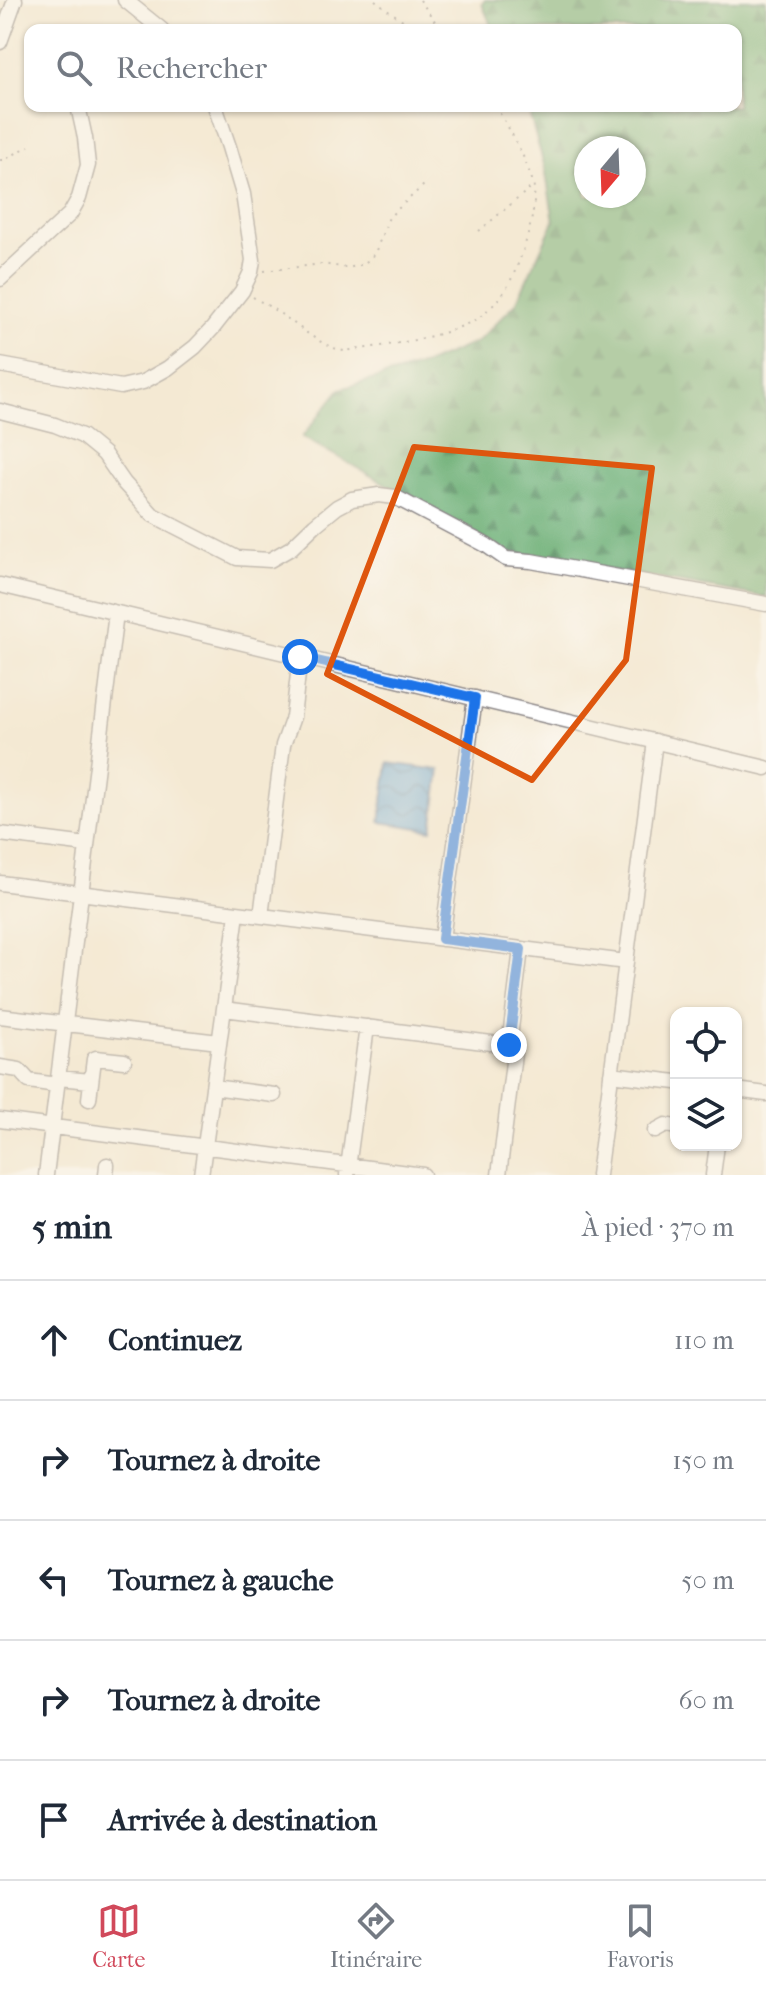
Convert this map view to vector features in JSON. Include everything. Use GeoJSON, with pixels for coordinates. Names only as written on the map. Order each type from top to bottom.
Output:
{"type":"FeatureCollection","features":[{"type":"Feature","properties":{"kind":"lane"},"geometry":{"type":"LineString","coordinates":[[0,42],[15,0]]}},
{"type":"Feature","properties":{"kind":"lane"},"geometry":{"type":"LineString","coordinates":[[125,0],[155,24]]}},
{"type":"Feature","properties":{"kind":"lane"},"geometry":{"type":"LineString","coordinates":[[0,279],[70,214],[79,198],[88,165],[79,112]]}},
{"type":"Feature","properties":{"kind":"lane"},"geometry":{"type":"LineString","coordinates":[[0,365],[121,387],[143,382],[168,368],[213,328],[242,291],[253,260],[243,194],[217,112]]}},
{"type":"Feature","properties":{"kind":"lane"},"geometry":{"type":"LineString","coordinates":[[0,411],[55,425],[82,436],[104,454],[124,483],[153,515],[237,558],[270,560],[291,548],[337,507],[352,499],[379,495],[395,497],[486,545],[506,559],[766,604]]}},
{"type":"Feature","properties":{"kind":"lane"},"geometry":{"type":"LineString","coordinates":[[0,585],[766,768]]}},
{"type":"Feature","properties":{"kind":"lane"},"geometry":{"type":"LineString","coordinates":[[46,1175],[116,613]]}},
{"type":"Feature","properties":{"kind":"lane"},"geometry":{"type":"LineString","coordinates":[[261,916],[283,745],[293,717],[300,657]]}},
{"type":"Feature","properties":{"kind":"lane"},"geometry":{"type":"LineString","coordinates":[[442,939],[475,698]]}},
{"type":"Feature","properties":{"kind":"lane"},"geometry":{"type":"LineString","coordinates":[[598,1175],[655,741]]}},
{"type":"Feature","properties":{"kind":"lane"},"geometry":{"type":"LineString","coordinates":[[0,834],[87,845]]}},
{"type":"Feature","properties":{"kind":"lane"},"geometry":{"type":"LineString","coordinates":[[0,883],[626,962]]}},
{"type":"Feature","properties":{"kind":"lane"},"geometry":{"type":"LineString","coordinates":[[201,1175],[237,914]]}},
{"type":"Feature","properties":{"kind":"lane"},"geometry":{"type":"LineString","coordinates":[[509,1045],[521,949]]}},
{"type":"Feature","properties":{"kind":"lane"},"geometry":{"type":"LineString","coordinates":[[224,1009],[515,1046],[499,1175]]}},
{"type":"Feature","properties":{"kind":"lane"},"geometry":{"type":"LineString","coordinates":[[0,1016],[219,1042]]}},
{"type":"Feature","properties":{"kind":"lane"},"geometry":{"type":"LineString","coordinates":[[347,1170],[367,1027]]}},
{"type":"Feature","properties":{"kind":"lane"},"geometry":{"type":"LineString","coordinates":[[89,1099],[94,1059],[124,1061]]}},
{"type":"Feature","properties":{"kind":"lane"},"geometry":{"type":"LineString","coordinates":[[0,1067],[19,1070],[29,1081],[91,1081]]}},
{"type":"Feature","properties":{"kind":"lane"},"geometry":{"type":"LineString","coordinates":[[611,1074],[670,1081]]}},
{"type":"Feature","properties":{"kind":"lane"},"geometry":{"type":"LineString","coordinates":[[213,1087],[274,1095]]}},
{"type":"Feature","properties":{"kind":"lane"},"geometry":{"type":"LineString","coordinates":[[742,1091],[766,1094]]}},
{"type":"Feature","properties":{"kind":"lane"},"geometry":{"type":"LineString","coordinates":[[0,1120],[205,1147],[347,1170],[423,1175]]}},
{"type":"Feature","properties":{"kind":"lane"},"geometry":{"type":"LineString","coordinates":[[655,1131],[661,1126],[670,1127]]}},
{"type":"Feature","properties":{"kind":"lane"},"geometry":{"type":"LineString","coordinates":[[713,1175],[716,1151]]}},
{"type":"Feature","properties":{"kind":"path"},"geometry":{"type":"LineString","coordinates":[[375,0],[411,24]]}},
{"type":"Feature","properties":{"kind":"path"},"geometry":{"type":"LineString","coordinates":[[420,0],[437,24]]}},
{"type":"Feature","properties":{"kind":"path"},"geometry":{"type":"LineString","coordinates":[[242,291],[330,348],[344,351],[449,332],[480,316],[500,298],[516,267],[535,207],[534,185],[519,148],[498,112]]}},
{"type":"Feature","properties":{"kind":"path"},"geometry":{"type":"LineString","coordinates":[[0,160],[29,146]]}},
{"type":"Feature","properties":{"kind":"path"},"geometry":{"type":"LineString","coordinates":[[251,272],[322,264],[348,268],[364,264],[375,253],[389,217],[424,185]]}},
{"type":"Feature","properties":{"kind":"path"},"geometry":{"type":"LineString","coordinates":[[479,231],[534,185]]}},
{"type":"Feature","properties":{"kind":"highlighted area"},"geometry":{"type":"Polygon","coordinates":[[[414,447],[652,468],[626,660],[532,780],[327,674],[414,447]]]}},
{"type":"Feature","properties":{"kind":"green space"},"geometry":{"type":"Polygon","coordinates":[[[485,0],[766,0],[766,597],[507,552],[302,437],[340,389],[425,364],[477,342],[516,303],[554,221],[545,168],[529,112],[742,112],[742,24],[490,24],[482,4],[485,0]]]}},
{"type":"Feature","properties":{"kind":"water"},"geometry":{"type":"Polygon","coordinates":[[[388,763],[440,770],[432,830],[380,822],[388,763]]]}},
{"type":"Feature","properties":{"kind":"route"},"geometry":{"type":"LineString","coordinates":[[300,657],[475,698],[442,939],[521,949],[509,1045]]}}]}
